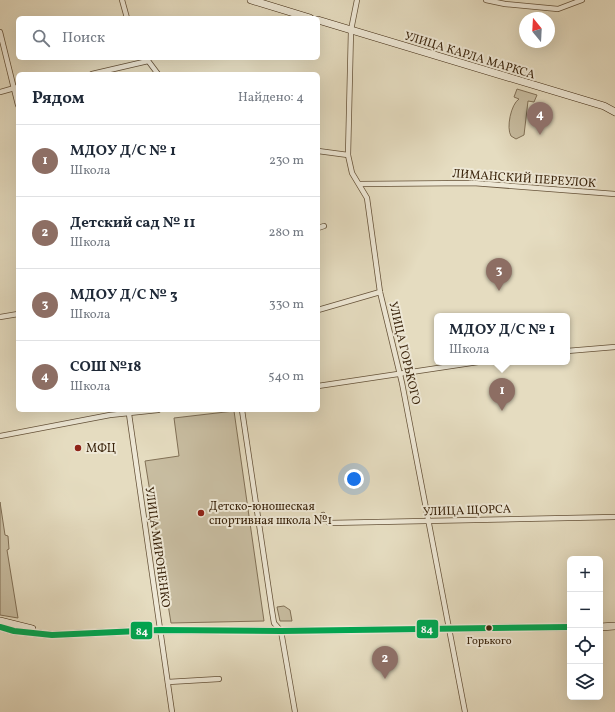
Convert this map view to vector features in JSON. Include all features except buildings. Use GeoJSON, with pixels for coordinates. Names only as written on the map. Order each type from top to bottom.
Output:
{"type":"FeatureCollection","features":[{"type":"Feature","properties":{"kind":"main road"},"geometry":{"type":"LineString","coordinates":[[251,0],[303,16]]}},
{"type":"Feature","properties":{"kind":"main road","name":"УЛИЦА КАРЛА МАРКСА"},"geometry":{"type":"LineString","coordinates":[[320,21],[604,106],[615,112]]}},
{"type":"Feature","properties":{"kind":"main road"},"geometry":{"type":"LineString","coordinates":[[0,621],[31,629],[66,633]]}},
{"type":"Feature","properties":{"kind":"main road"},"geometry":{"type":"LineString","coordinates":[[603,627],[615,626]]}},
{"type":"Feature","properties":{"kind":"main road"},"geometry":{"type":"LineString","coordinates":[[0,627],[14,631],[52,635],[66,633],[160,630],[281,631],[567,627]]}},
{"type":"Feature","properties":{"kind":"street"},"geometry":{"type":"LineString","coordinates":[[122,0],[126,16]]}},
{"type":"Feature","properties":{"kind":"street","name":"УЛИЦА ГОРЬКОГО"},"geometry":{"type":"LineString","coordinates":[[357,0],[351,30],[348,155],[352,173],[360,184],[367,198],[380,292],[400,374],[430,522],[448,628],[465,712]]}},
{"type":"Feature","properties":{"kind":"street"},"geometry":{"type":"LineString","coordinates":[[486,0],[505,4],[558,9],[582,0]]}},
{"type":"Feature","properties":{"kind":"street"},"geometry":{"type":"LineString","coordinates":[[0,32],[16,88],[0,92]]}},
{"type":"Feature","properties":{"kind":"street"},"geometry":{"type":"LineString","coordinates":[[100,72],[147,60],[156,72]]}},
{"type":"Feature","properties":{"kind":"street"},"geometry":{"type":"LineString","coordinates":[[320,151],[348,155]]}},
{"type":"Feature","properties":{"kind":"street","name":"ЛИМАНСКИЙ ПЕРЕУЛОК"},"geometry":{"type":"LineString","coordinates":[[360,184],[473,183],[615,194]]}},
{"type":"Feature","properties":{"kind":"street"},"geometry":{"type":"LineString","coordinates":[[320,227],[324,226]]}},
{"type":"Feature","properties":{"kind":"street"},"geometry":{"type":"LineString","coordinates":[[320,309],[380,292]]}},
{"type":"Feature","properties":{"kind":"street"},"geometry":{"type":"LineString","coordinates":[[0,317],[16,314]]}},
{"type":"Feature","properties":{"kind":"street"},"geometry":{"type":"LineString","coordinates":[[570,351],[615,347]]}},
{"type":"Feature","properties":{"kind":"street"},"geometry":{"type":"LineString","coordinates":[[320,386],[458,365]]}},
{"type":"Feature","properties":{"kind":"street"},"geometry":{"type":"LineString","coordinates":[[0,436],[109,413],[129,414],[144,412]]}},
{"type":"Feature","properties":{"kind":"street"},"geometry":{"type":"LineString","coordinates":[[242,412],[274,623],[281,631],[295,712]]}},
{"type":"Feature","properties":{"kind":"street","name":"УЛИЦА МИРОНЕНКО"},"geometry":{"type":"LineString","coordinates":[[129,414],[172,712]]}},
{"type":"Feature","properties":{"kind":"street","name":"УЛИЦА ЩОРСА"},"geometry":{"type":"LineString","coordinates":[[323,515],[328,523],[615,517]]}},
{"type":"Feature","properties":{"kind":"street"},"geometry":{"type":"LineString","coordinates":[[168,682],[219,679]]}},
{"type":"Feature","properties":{"kind":"shaded area"},"geometry":{"type":"Polygon","coordinates":[[[517,89],[537,95],[534,102],[528,101],[524,135],[516,139],[511,136],[509,122],[514,106],[519,99],[514,97],[517,89]]]}},
{"type":"Feature","properties":{"kind":"shaded area","name":"Детско-юношеская спортивная школа №1"},"geometry":{"type":"Polygon","coordinates":[[[234,412],[264,621],[171,623],[145,461],[179,456],[174,418],[234,412]]]}},
{"type":"Feature","properties":{"kind":"shaded area"},"geometry":{"type":"Polygon","coordinates":[[[0,502],[5,535],[8,536],[9,549],[7,550],[18,618],[0,615],[0,502]]]}},
{"type":"Feature","properties":{"kind":"shaded area"},"geometry":{"type":"Polygon","coordinates":[[[284,606],[290,610],[292,621],[280,621],[277,607],[284,606]]]}},
{"type":"Feature","properties":{"kind":"transit line","name":"84"},"geometry":{"type":"LineString","coordinates":[[0,627],[14,631],[52,635],[160,630],[281,631],[567,627]]}},
{"type":"Feature","properties":{"kind":"place","name":"СОШ №18"},"geometry":{"type":"Point","coordinates":[540,135]}},
{"type":"Feature","properties":{"kind":"place","name":"МДОУ Д/С № 3"},"geometry":{"type":"Point","coordinates":[499,291]}},
{"type":"Feature","properties":{"kind":"place","name":"МДОУ Д/С № 1"},"geometry":{"type":"Point","coordinates":[502,411]}},
{"type":"Feature","properties":{"kind":"place","name":"МФЦ"},"geometry":{"type":"Point","coordinates":[78,448]}},
{"type":"Feature","properties":{"kind":"place","name":"Детско-юношеская спортивная школа №1"},"geometry":{"type":"Point","coordinates":[201,513]}},
{"type":"Feature","properties":{"kind":"place","name":"Горького"},"geometry":{"type":"Point","coordinates":[489,628]}},
{"type":"Feature","properties":{"kind":"place","name":"Детский сад № 11"},"geometry":{"type":"Point","coordinates":[385,679]}}]}
